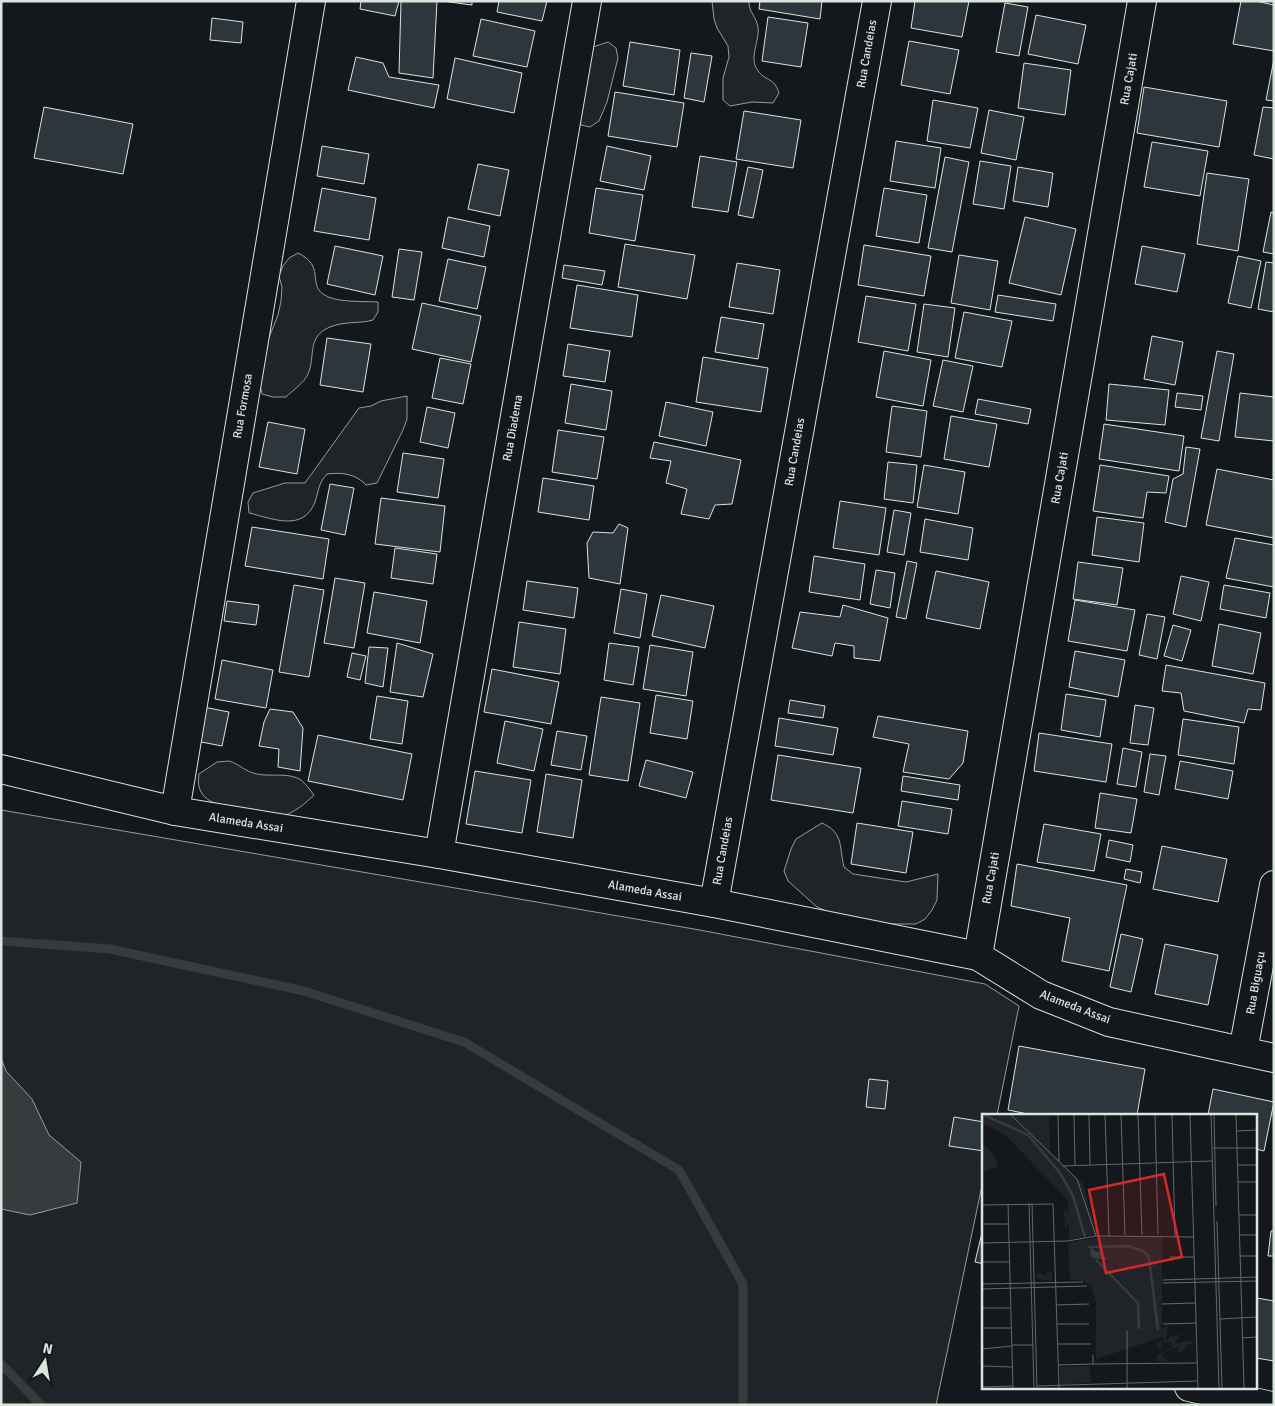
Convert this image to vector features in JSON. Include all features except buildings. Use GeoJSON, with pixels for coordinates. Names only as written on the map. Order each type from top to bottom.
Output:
{"type":"FeatureCollection","features":[{"type":"Feature","properties":{"kind":"street","name":"Rua Formosa"},"geometry":{"type":"LineString","coordinates":[[175,811],[311,1]]}},
{"type":"Feature","properties":{"kind":"street","name":"Rua Diadema"},"geometry":{"type":"LineString","coordinates":[[439,854],[587,1]]}},
{"type":"Feature","properties":{"kind":"street","name":"Rua Candeias"},"geometry":{"type":"LineString","coordinates":[[714,903],[877,1]]}},
{"type":"Feature","properties":{"kind":"street","name":"Rua Cajati"},"geometry":{"type":"LineString","coordinates":[[978,956],[1142,1]]}},
{"type":"Feature","properties":{"kind":"street","name":"Alameda Assai"},"geometry":{"type":"LineString","coordinates":[[1,769],[175,811],[439,854],[714,903],[978,956],[1041,995],[1109,1022],[1274,1058]]}},
{"type":"Feature","properties":{"kind":"street","name":"Rua Biguaçu"},"geometry":{"type":"LineString","coordinates":[[1243,1051],[1274,885]]}},
{"type":"Feature","properties":{"kind":"street"},"geometry":{"type":"LineString","coordinates":[[1193,1388],[1267,1405]]}},
{"type":"Feature","properties":{"kind":"shaded area"},"geometry":{"type":"Polygon","coordinates":[[[712,1],[749,1],[758,27],[754,55],[755,66],[777,88],[779,93],[773,103],[752,102],[730,106],[723,100],[723,78],[729,57],[728,46],[717,28],[712,1]]]}},
{"type":"Feature","properties":{"kind":"shaded area"},"geometry":{"type":"Polygon","coordinates":[[[608,42],[616,48],[618,58],[607,102],[599,121],[590,127],[581,125],[577,105],[580,80],[593,47],[608,42]]]}},
{"type":"Feature","properties":{"kind":"shaded area"},"geometry":{"type":"Polygon","coordinates":[[[298,253],[311,263],[317,285],[323,294],[334,299],[378,302],[378,312],[373,320],[341,324],[322,331],[315,342],[308,374],[304,380],[286,397],[273,397],[262,394],[259,380],[266,345],[278,315],[281,301],[282,287],[279,276],[289,258],[298,253]]]}},
{"type":"Feature","properties":{"kind":"shaded area"},"geometry":{"type":"Polygon","coordinates":[[[407,396],[407,419],[377,483],[366,485],[358,478],[348,475],[338,473],[327,474],[320,484],[310,512],[303,518],[286,521],[249,513],[248,502],[253,493],[285,483],[305,483],[359,408],[407,396]]]}},
{"type":"Feature","properties":{"kind":"shaded area"},"geometry":{"type":"Polygon","coordinates":[[[229,761],[249,772],[285,775],[296,778],[303,781],[314,795],[295,811],[281,816],[215,803],[207,799],[202,793],[199,785],[199,774],[217,762],[229,761]]]}},
{"type":"Feature","properties":{"kind":"shaded area"},"geometry":{"type":"Polygon","coordinates":[[[1,810],[694,929],[985,984],[1019,1006],[997,1114],[982,1114],[982,1186],[936,1405],[1,1405],[1,810]]]}},
{"type":"Feature","properties":{"kind":"shaded area"},"geometry":{"type":"Polygon","coordinates":[[[822,823],[834,831],[841,847],[844,867],[853,874],[906,882],[938,874],[937,900],[925,919],[916,924],[882,924],[838,916],[817,907],[788,881],[784,871],[796,839],[822,823]]]}},
{"type":"Feature","properties":{"kind":"shaded area"},"geometry":{"type":"Polygon","coordinates":[[[1,1058],[6,1071],[32,1099],[49,1135],[81,1162],[77,1203],[30,1215],[1,1209],[1,1058]]]}},
{"type":"Feature","properties":{"kind":"waterway"},"geometry":{"type":"LineString","coordinates":[[1,941],[110,949],[304,991],[464,1042],[679,1170],[743,1284],[743,1405]]}},
{"type":"Feature","properties":{"kind":"waterway"},"geometry":{"type":"LineString","coordinates":[[1,1364],[41,1405]]}}]}
